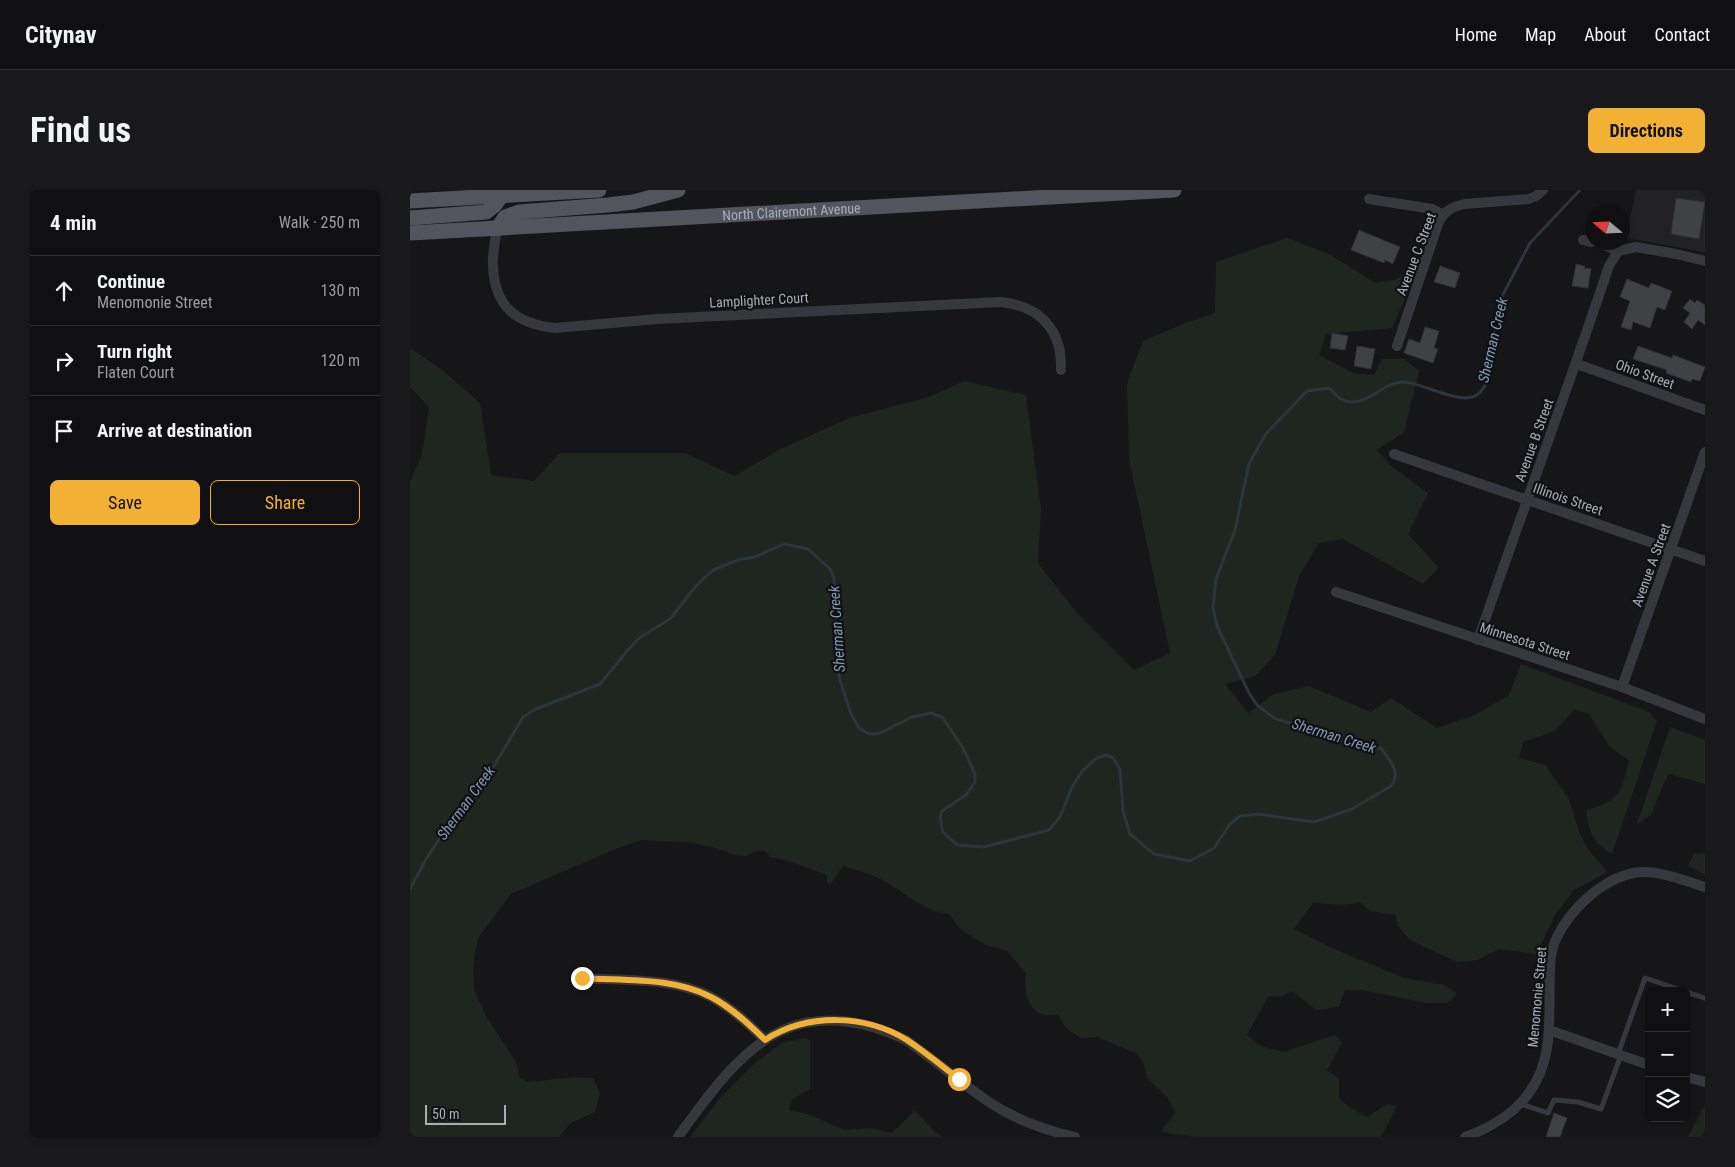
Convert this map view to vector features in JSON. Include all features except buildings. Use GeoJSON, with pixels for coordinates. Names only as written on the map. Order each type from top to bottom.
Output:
{"type":"FeatureCollection","features":[{"type":"Feature","properties":{"kind":"main road"},"geometry":{"type":"LineString","coordinates":[[410,201],[502,193],[598,190]]}},
{"type":"Feature","properties":{"kind":"main road"},"geometry":{"type":"LineString","coordinates":[[498,228],[505,217],[519,212],[608,206],[633,202],[678,190]]}},
{"type":"Feature","properties":{"kind":"main road","name":"North Clairemont Avenue"},"geometry":{"type":"LineString","coordinates":[[410,233],[1174,190]]}},
{"type":"Feature","properties":{"kind":"main road"},"geometry":{"type":"LineString","coordinates":[[410,218],[486,212],[495,205],[502,193]]}},
{"type":"Feature","properties":{"kind":"street","name":"Avenue C Street"},"geometry":{"type":"LineString","coordinates":[[1397,346],[1438,224],[1443,215],[1449,209],[1464,204],[1529,198],[1536,196],[1543,190]]}},
{"type":"Feature","properties":{"kind":"street","name":"Lamplighter Court"},"geometry":{"type":"LineString","coordinates":[[502,193],[492,264],[495,287],[507,309],[515,316],[527,322],[555,328],[657,319],[1001,302],[1018,304],[1042,318],[1054,334],[1059,348],[1062,370]]}},
{"type":"Feature","properties":{"kind":"street"},"geometry":{"type":"LineString","coordinates":[[1368,199],[1432,209],[1443,215]]}},
{"type":"Feature","properties":{"kind":"street"},"geometry":{"type":"LineString","coordinates":[[1618,251],[1636,247],[1705,261]]}},
{"type":"Feature","properties":{"kind":"street","name":"Avenue B Street"},"geometry":{"type":"LineString","coordinates":[[1478,640],[1609,266],[1618,251]]}},
{"type":"Feature","properties":{"kind":"street","name":"Ohio Street"},"geometry":{"type":"LineString","coordinates":[[1576,364],[1705,410]]}},
{"type":"Feature","properties":{"kind":"street","name":"Avenue A Street"},"geometry":{"type":"LineString","coordinates":[[1622,687],[1705,452]]}},
{"type":"Feature","properties":{"kind":"street","name":"Illinois Street"},"geometry":{"type":"LineString","coordinates":[[1394,454],[1705,560]]}},
{"type":"Feature","properties":{"kind":"street","name":"Minnesota Street"},"geometry":{"type":"LineString","coordinates":[[1336,592],[1622,687],[1705,719]]}},
{"type":"Feature","properties":{"kind":"street","name":"Menomonie Street"},"geometry":{"type":"LineString","coordinates":[[1466,1137],[1502,1120],[1520,1104],[1532,1089],[1540,1072],[1545,1058],[1549,1030],[1551,957],[1554,943],[1564,923],[1594,893],[1614,879],[1632,873],[1642,872],[1670,877],[1705,887]]}},
{"type":"Feature","properties":{"kind":"street"},"geometry":{"type":"LineString","coordinates":[[582,978],[654,982],[696,990],[728,1008],[746,1021],[765,1040]]}},
{"type":"Feature","properties":{"kind":"street"},"geometry":{"type":"LineString","coordinates":[[678,1137],[717,1085],[742,1059],[765,1040],[780,1031],[807,1022],[826,1020],[848,1021],[871,1026],[906,1040],[1001,1109],[1041,1127],[1075,1137]]}},
{"type":"Feature","properties":{"kind":"street"},"geometry":{"type":"LineString","coordinates":[[1549,1030],[1645,1064]]}},
{"type":"Feature","properties":{"kind":"street"},"geometry":{"type":"LineString","coordinates":[[1690,1078],[1705,1082]]}},
{"type":"Feature","properties":{"kind":"lane"},"geometry":{"type":"LineString","coordinates":[[1520,1104],[1548,1113],[1554,1100],[1578,1102],[1601,1110],[1646,978],[1673,987]]}},
{"type":"Feature","properties":{"kind":"lane"},"geometry":{"type":"LineString","coordinates":[[1690,993],[1705,998]]}},
{"type":"Feature","properties":{"kind":"shaded area"},"geometry":{"type":"Polygon","coordinates":[[[1636,190],[1705,190],[1705,252],[1630,239],[1630,219],[1636,190]]]}},
{"type":"Feature","properties":{"kind":"shaded area"},"geometry":{"type":"Polygon","coordinates":[[[1287,238],[1331,255],[1375,283],[1395,280],[1411,270],[1413,281],[1392,328],[1326,334],[1319,355],[1353,373],[1374,375],[1382,359],[1405,359],[1419,371],[1404,432],[1377,450],[1391,466],[1428,493],[1408,534],[1439,568],[1423,584],[1343,539],[1319,543],[1299,576],[1275,655],[1255,676],[1225,684],[1248,713],[1274,694],[1309,686],[1371,712],[1391,698],[1437,728],[1475,715],[1509,695],[1521,664],[1649,712],[1657,721],[1612,854],[1596,841],[1590,831],[1586,810],[1606,803],[1617,794],[1624,780],[1629,761],[1609,746],[1589,714],[1574,710],[1555,731],[1523,742],[1519,758],[1545,765],[1569,799],[1579,832],[1587,848],[1608,872],[1574,890],[1555,915],[1537,954],[1499,949],[1477,960],[1457,962],[1410,940],[1397,925],[1396,915],[1370,911],[1360,902],[1345,905],[1313,903],[1294,929],[1332,948],[1404,978],[1444,985],[1457,994],[1447,1003],[1427,1003],[1362,990],[1345,990],[1339,1007],[1316,1010],[1292,991],[1283,996],[1268,997],[1247,1035],[1261,1046],[1284,1052],[1335,1035],[1342,1043],[1327,1070],[1339,1079],[1339,1098],[1348,1106],[1367,1117],[1387,1104],[1397,1106],[1381,1137],[1195,1137],[1161,1131],[1175,1113],[1167,1097],[1147,1078],[1143,1062],[1136,1053],[1097,1037],[1080,1038],[1066,1028],[1058,1015],[1038,1013],[1028,1000],[1025,983],[1026,973],[1007,951],[986,945],[962,931],[949,914],[922,905],[876,877],[843,866],[830,885],[827,883],[827,875],[789,861],[770,857],[765,851],[756,851],[746,856],[687,842],[641,840],[613,850],[511,894],[478,938],[473,966],[474,990],[486,1016],[516,1062],[520,1078],[528,1082],[576,1077],[593,1078],[600,1093],[595,1112],[571,1123],[559,1137],[410,1137],[410,481],[422,455],[429,407],[410,387],[410,348],[441,369],[480,403],[491,475],[534,481],[560,453],[685,453],[734,476],[781,449],[849,418],[929,397],[964,381],[1026,395],[1041,509],[1038,563],[1076,612],[1134,670],[1170,653],[1129,459],[1127,383],[1143,341],[1215,313],[1216,262],[1287,238]]]}},
{"type":"Feature","properties":{"kind":"shaded area"},"geometry":{"type":"Polygon","coordinates":[[[1670,727],[1705,740],[1705,784],[1668,774],[1651,815],[1637,824],[1670,727]]]}},
{"type":"Feature","properties":{"kind":"shaded area"},"geometry":{"type":"Polygon","coordinates":[[[1694,854],[1705,854],[1705,875],[1688,866],[1694,854]]]}},
{"type":"Feature","properties":{"kind":"shaded area"},"geometry":{"type":"Polygon","coordinates":[[[805,1038],[810,1040],[810,1089],[792,1099],[789,1110],[811,1115],[844,1130],[869,1128],[892,1133],[915,1110],[934,1131],[943,1137],[690,1137],[720,1098],[755,1063],[782,1043],[805,1038]]]}},
{"type":"Feature","properties":{"kind":"shaded area"},"geometry":{"type":"Polygon","coordinates":[[[1705,1105],[1705,1137],[1688,1137],[1705,1105]]]}},
{"type":"Feature","properties":{"kind":"waterway","name":"Sherman Creek"},"geometry":{"type":"LineString","coordinates":[[410,889],[445,830],[494,766],[523,717],[536,709],[600,684],[639,638],[670,619],[696,586],[713,570],[738,560],[755,557],[784,544],[808,549],[830,569],[834,578],[839,677],[851,714],[859,728],[869,734],[878,734],[912,717],[931,713],[942,717],[963,748],[975,774],[975,782],[966,795],[942,811],[940,818],[943,832],[957,845],[984,847],[1049,830],[1060,817],[1072,787],[1083,770],[1097,758],[1106,755],[1113,758],[1120,769],[1123,811],[1130,834],[1154,854],[1190,861],[1214,848],[1230,824],[1240,816],[1258,814],[1314,822],[1352,809],[1391,786],[1394,781],[1395,771],[1381,748],[1353,744],[1274,718],[1257,705],[1249,693],[1217,626],[1213,608],[1216,579],[1235,530],[1249,464],[1265,435],[1307,391],[1329,388],[1341,399],[1349,402],[1365,399],[1386,387],[1402,382],[1463,398],[1472,397],[1480,392],[1486,384],[1500,300],[1530,243],[1580,190]]}},
{"type":"Feature","properties":{"kind":"route"},"geometry":{"type":"LineString","coordinates":[[582,978],[654,982],[678,985],[696,990],[711,997],[746,1021],[765,1040],[780,1031],[807,1022],[826,1020],[848,1021],[871,1026],[906,1040],[959,1079]]}}]}
